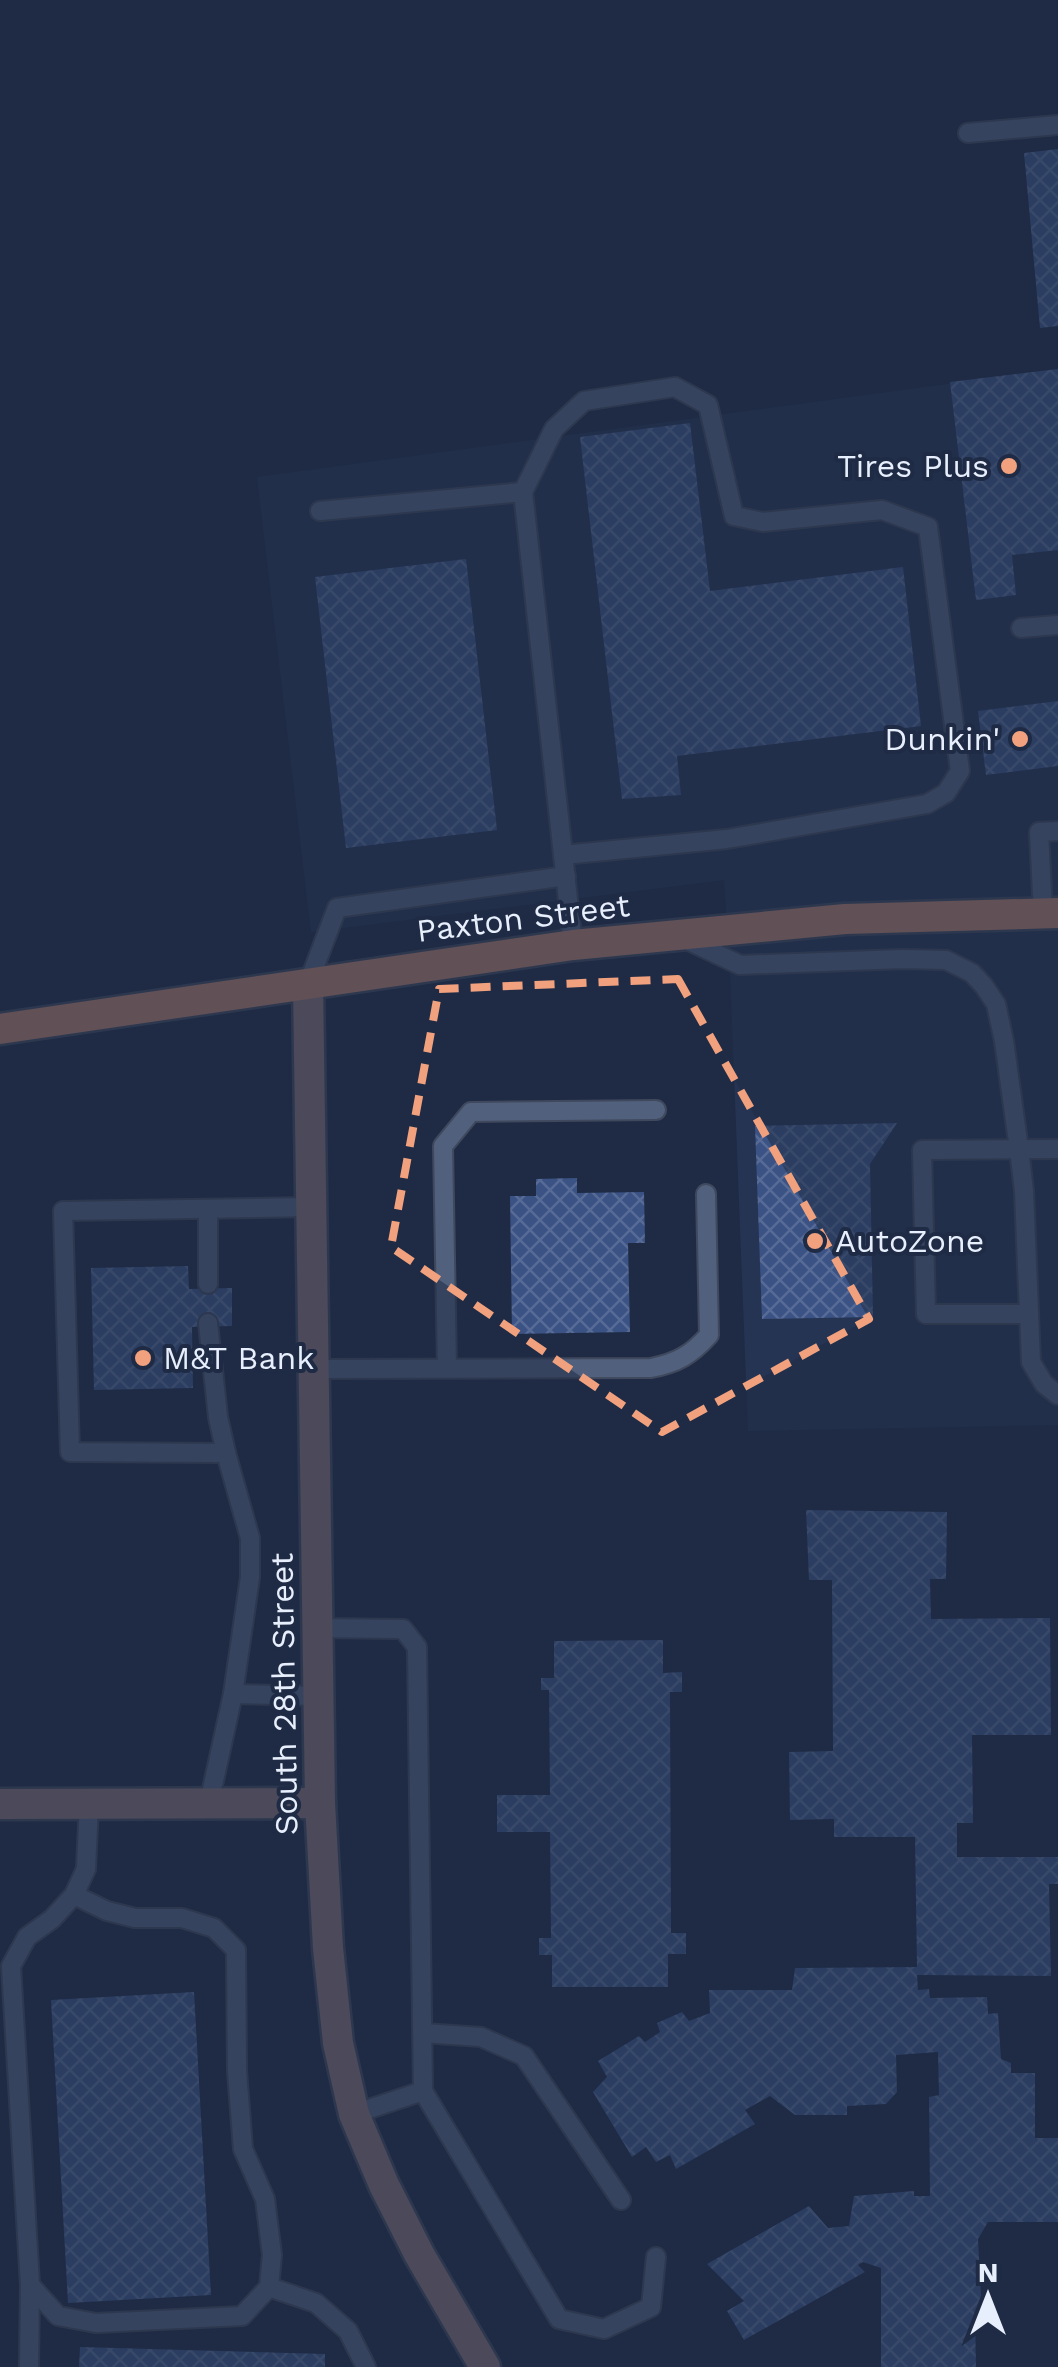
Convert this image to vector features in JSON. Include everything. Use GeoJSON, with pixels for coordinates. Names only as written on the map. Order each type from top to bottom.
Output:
{"type":"FeatureCollection","features":[{"type":"Feature","properties":{"kind":"main road","name":"Paxton Street"},"geometry":{"type":"LineString","coordinates":[[0,1029],[574,945],[844,919],[1050,913]]}},
{"type":"Feature","properties":{"kind":"main road","name":"South 28th Street"},"geometry":{"type":"LineString","coordinates":[[308,984],[320,1803],[338,2043],[354,2114],[384,2184],[418,2254],[484,2367]]}},
{"type":"Feature","properties":{"kind":"main road"},"geometry":{"type":"LineString","coordinates":[[0,1804],[320,1803]]}},
{"type":"Feature","properties":{"kind":"lane"},"geometry":{"type":"LineString","coordinates":[[968,133],[1058,125]]}},
{"type":"Feature","properties":{"kind":"lane"},"geometry":{"type":"LineString","coordinates":[[564,855],[727,838],[926,804],[946,793],[960,771],[928,527],[882,510],[763,522],[734,516],[708,405],[676,387],[584,401],[554,429],[523,492],[574,945]]}},
{"type":"Feature","properties":{"kind":"lane"},"geometry":{"type":"LineString","coordinates":[[320,512],[523,492]]}},
{"type":"Feature","properties":{"kind":"lane"},"geometry":{"type":"LineString","coordinates":[[1021,628],[1058,625]]}},
{"type":"Feature","properties":{"kind":"lane"},"geometry":{"type":"LineString","coordinates":[[1050,913],[1038,832],[1058,831]]}},
{"type":"Feature","properties":{"kind":"lane"},"geometry":{"type":"LineString","coordinates":[[308,984],[336,908],[566,876]]}},
{"type":"Feature","properties":{"kind":"lane"},"geometry":{"type":"LineString","coordinates":[[676,934],[740,966],[946,960],[972,973],[996,1004],[1004,1041],[1024,1190],[1031,1362],[1044,1384],[1058,1395]]}},
{"type":"Feature","properties":{"kind":"lane"},"geometry":{"type":"LineString","coordinates":[[447,1368],[443,1146],[471,1112],[656,1110]]}},
{"type":"Feature","properties":{"kind":"lane"},"geometry":{"type":"LineString","coordinates":[[1029,1314],[926,1314],[922,1150],[1058,1150]]}},
{"type":"Feature","properties":{"kind":"lane"},"geometry":{"type":"LineString","coordinates":[[313,1369],[650,1368],[674,1364],[694,1352],[709,1335],[706,1194]]}},
{"type":"Feature","properties":{"kind":"lane"},"geometry":{"type":"LineString","coordinates":[[226,1453],[70,1452],[62,1211],[311,1207]]}},
{"type":"Feature","properties":{"kind":"lane"},"geometry":{"type":"LineString","coordinates":[[208,1209],[208,1284]]}},
{"type":"Feature","properties":{"kind":"lane"},"geometry":{"type":"LineString","coordinates":[[208,1323],[218,1417],[250,1538],[250,1578],[233,1694],[209,1803]]}},
{"type":"Feature","properties":{"kind":"lane"},"geometry":{"type":"LineString","coordinates":[[318,1628],[403,1629],[417,1647],[423,2090],[559,2320],[604,2330],[650,2307],[656,2257]]}},
{"type":"Feature","properties":{"kind":"lane"},"geometry":{"type":"LineString","coordinates":[[233,1694],[318,1696]]}},
{"type":"Feature","properties":{"kind":"lane"},"geometry":{"type":"LineString","coordinates":[[29,2367],[30,2285],[10,1966],[27,1937],[52,1919],[74,1895],[86,1869],[89,1804]]}},
{"type":"Feature","properties":{"kind":"lane"},"geometry":{"type":"LineString","coordinates":[[30,2285],[58,2316],[96,2322],[242,2316],[269,2286],[272,2255],[264,2199],[243,2149],[237,2071],[236,1950],[214,1928],[182,1918],[135,1918],[107,1911],[74,1895]]}},
{"type":"Feature","properties":{"kind":"lane"},"geometry":{"type":"LineString","coordinates":[[423,2033],[482,2037],[524,2056],[620,2200]]}},
{"type":"Feature","properties":{"kind":"lane"},"geometry":{"type":"LineString","coordinates":[[354,2114],[423,2090]]}},
{"type":"Feature","properties":{"kind":"lane"},"geometry":{"type":"LineString","coordinates":[[269,2286],[316,2303],[348,2331],[366,2367]]}},
{"type":"Feature","properties":{"kind":"highlighted area"},"geometry":{"type":"Polygon","coordinates":[[[678,979],[869,1319],[662,1432],[391,1247],[439,989],[678,979]]]}},
{"type":"Feature","properties":{"kind":"shaded area"},"geometry":{"type":"Polygon","coordinates":[[[1058,369],[1058,1425],[748,1431],[724,880],[311,932],[257,477],[1058,369]]]}},
{"type":"Feature","properties":{"kind":"building"},"geometry":{"type":"Polygon","coordinates":[[[1058,149],[1058,326],[1040,328],[1024,153],[1058,149]]]}},
{"type":"Feature","properties":{"kind":"building","name":"Tires Plus"},"geometry":{"type":"Polygon","coordinates":[[[1058,369],[1058,550],[1012,555],[1016,595],[976,600],[950,382],[1058,369]]]}},
{"type":"Feature","properties":{"kind":"building"},"geometry":{"type":"Polygon","coordinates":[[[690,423],[710,591],[903,567],[921,726],[677,756],[681,795],[622,799],[580,437],[690,423]]]}},
{"type":"Feature","properties":{"kind":"building"},"geometry":{"type":"Polygon","coordinates":[[[466,559],[497,830],[346,848],[315,577],[466,559]]]}},
{"type":"Feature","properties":{"kind":"building","name":"Dunkin'"},"geometry":{"type":"Polygon","coordinates":[[[1058,701],[1058,766],[986,775],[978,711],[1058,701]]]}},
{"type":"Feature","properties":{"kind":"building","name":"AutoZone"},"geometry":{"type":"Polygon","coordinates":[[[897,1123],[870,1164],[873,1317],[762,1319],[755,1126],[897,1123]]]}},
{"type":"Feature","properties":{"kind":"building"},"geometry":{"type":"Polygon","coordinates":[[[577,1178],[577,1193],[644,1192],[645,1243],[628,1243],[630,1332],[512,1334],[510,1196],[536,1196],[536,1179],[577,1178]]]}},
{"type":"Feature","properties":{"kind":"building","name":"M&T Bank"},"geometry":{"type":"Polygon","coordinates":[[[188,1266],[189,1289],[232,1288],[232,1326],[192,1327],[193,1388],[94,1390],[91,1268],[188,1266]]]}},
{"type":"Feature","properties":{"kind":"building"},"geometry":{"type":"Polygon","coordinates":[[[806,1510],[947,1512],[946,1579],[930,1579],[931,1619],[1050,1618],[1051,1735],[972,1735],[973,1823],[957,1823],[957,1857],[1058,1857],[1058,1884],[1049,1884],[1051,1976],[917,1975],[918,1990],[929,1989],[930,1998],[987,1997],[988,2014],[998,2013],[1001,2059],[1011,2063],[1011,2073],[1035,2073],[1035,2138],[1058,2138],[1058,2222],[988,2222],[978,2239],[982,2314],[975,2316],[976,2367],[881,2367],[881,2268],[863,2262],[858,2265],[865,2272],[744,2340],[727,2311],[744,2301],[707,2264],[809,2206],[828,2228],[849,2226],[854,2196],[914,2191],[914,2196],[930,2196],[929,2097],[939,2095],[938,2052],[896,2055],[897,2092],[886,2104],[847,2106],[847,2115],[795,2115],[770,2096],[745,2110],[755,2124],[676,2169],[670,2155],[656,2162],[646,2147],[632,2157],[593,2092],[607,2077],[598,2061],[639,2036],[645,2042],[660,2032],[657,2023],[682,2012],[689,2021],[710,2013],[709,1990],[792,1990],[795,1968],[917,1967],[915,1837],[834,1837],[834,1819],[790,1820],[789,1752],[833,1751],[832,1580],[809,1580],[806,1510]]]}},
{"type":"Feature","properties":{"kind":"building"},"geometry":{"type":"Polygon","coordinates":[[[663,1640],[663,1673],[682,1672],[682,1692],[670,1692],[671,1933],[686,1933],[686,1954],[668,1954],[668,1987],[552,1987],[552,1955],[539,1955],[539,1938],[551,1938],[550,1832],[497,1832],[497,1795],[550,1795],[549,1690],[541,1690],[541,1678],[554,1678],[554,1641],[663,1640]]]}},
{"type":"Feature","properties":{"kind":"building"},"geometry":{"type":"Polygon","coordinates":[[[194,1992],[211,2295],[68,2303],[51,2000],[194,1992]]]}},
{"type":"Feature","properties":{"kind":"building"},"geometry":{"type":"Polygon","coordinates":[[[80,2347],[325,2354],[325,2367],[79,2367],[80,2347]]]}},
{"type":"Feature","properties":{"kind":"place","name":"Tires Plus"},"geometry":{"type":"Point","coordinates":[1009,466]}},
{"type":"Feature","properties":{"kind":"place","name":"Dunkin'"},"geometry":{"type":"Point","coordinates":[1020,739]}},
{"type":"Feature","properties":{"kind":"place","name":"AutoZone"},"geometry":{"type":"Point","coordinates":[815,1241]}},
{"type":"Feature","properties":{"kind":"place","name":"M&T Bank"},"geometry":{"type":"Point","coordinates":[143,1358]}}]}
